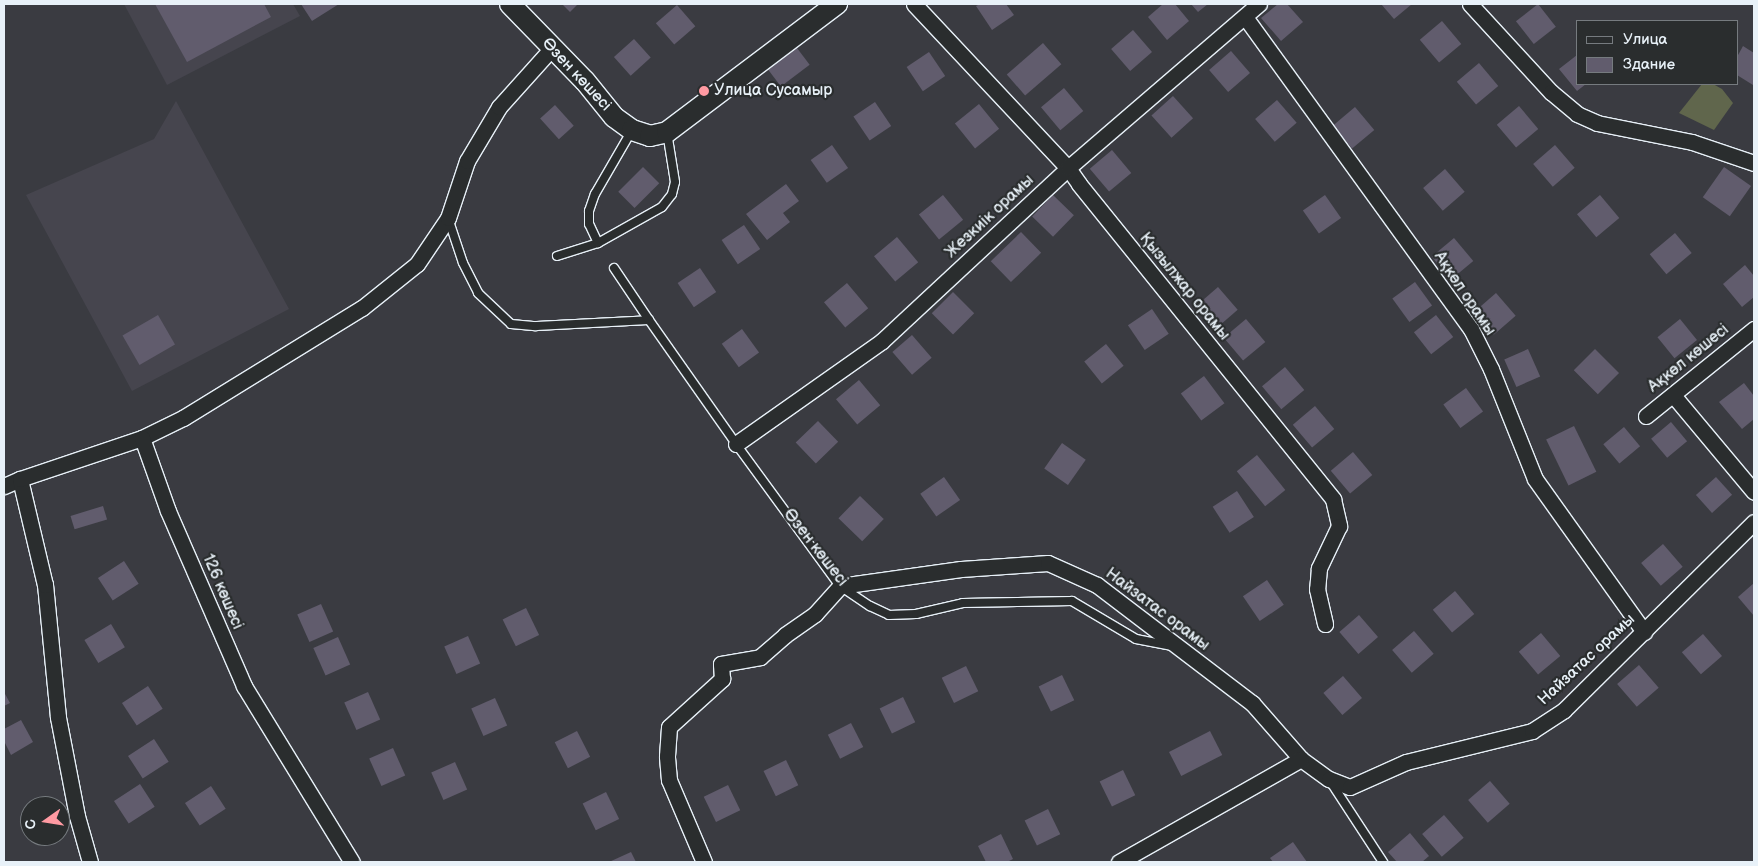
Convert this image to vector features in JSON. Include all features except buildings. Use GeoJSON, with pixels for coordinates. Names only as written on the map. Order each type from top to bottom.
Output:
{"type":"FeatureCollection","features":[{"type":"Feature","properties":{"kind":"main road","name":"Өзен көшесі"},"geometry":{"type":"LineString","coordinates":[[510,4],[585,81],[614,117],[650,133]]}},
{"type":"Feature","properties":{"kind":"main road"},"geometry":{"type":"LineString","coordinates":[[650,133],[837,4]]}},
{"type":"Feature","properties":{"kind":"street","name":"Қызылжар орамы"},"geometry":{"type":"LineString","coordinates":[[914,4],[1068,168],[1334,498],[1340,526],[1319,568],[1317,589],[1325,624]]}},
{"type":"Feature","properties":{"kind":"street","name":"Жезкиік орамы"},"geometry":{"type":"LineString","coordinates":[[736,444],[882,341],[1068,168],[1259,4]]}},
{"type":"Feature","properties":{"kind":"street"},"geometry":{"type":"LineString","coordinates":[[1470,4],[1551,92],[1577,114],[1597,123],[1692,142],[1754,163]]}},
{"type":"Feature","properties":{"kind":"street","name":"Ақкөл орамы"},"geometry":{"type":"LineString","coordinates":[[1245,17],[1471,329],[1491,369],[1535,479],[1644,632]]}},
{"type":"Feature","properties":{"kind":"street"},"geometry":{"type":"LineString","coordinates":[[4,486],[142,438],[183,418],[362,308],[417,264],[448,218],[467,161],[499,107],[552,49]]}},
{"type":"Feature","properties":{"kind":"street","name":"Ақкөл көшесі"},"geometry":{"type":"LineString","coordinates":[[1646,416],[1754,329]]}},
{"type":"Feature","properties":{"kind":"street"},"geometry":{"type":"LineString","coordinates":[[1673,395],[1754,492]]}},
{"type":"Feature","properties":{"kind":"street","name":"126 көшесі"},"geometry":{"type":"LineString","coordinates":[[142,438],[168,511],[244,686],[352,862]]}},
{"type":"Feature","properties":{"kind":"street"},"geometry":{"type":"LineString","coordinates":[[20,479],[45,585],[58,717],[77,816],[90,862]]}},
{"type":"Feature","properties":{"kind":"street","name":"Найзатас орамы"},"geometry":{"type":"LineString","coordinates":[[840,586],[961,568],[1048,563],[1097,586],[1252,703],[1301,759],[1329,779],[1350,787],[1406,762],[1532,731],[1564,710],[1754,522]]}},
{"type":"Feature","properties":{"kind":"street"},"geometry":{"type":"LineString","coordinates":[[704,862],[669,780],[666,756],[669,727],[722,679],[721,664],[760,657],[785,635],[815,614],[840,586]]}},
{"type":"Feature","properties":{"kind":"street"},"geometry":{"type":"LineString","coordinates":[[1119,862],[1301,759]]}},
{"type":"Feature","properties":{"kind":"lane"},"geometry":{"type":"LineString","coordinates":[[557,256],[598,243],[662,207],[672,194],[675,170],[650,133],[595,194],[589,211],[589,224],[598,243]]}},
{"type":"Feature","properties":{"kind":"lane"},"geometry":{"type":"LineString","coordinates":[[448,218],[463,263],[478,293],[511,324],[536,326],[558,323],[649,320]]}},
{"type":"Feature","properties":{"kind":"lane","name":"Өзен көшесі"},"geometry":{"type":"LineString","coordinates":[[614,268],[736,444],[840,586],[870,606],[889,615],[916,614],[964,603],[1072,601],[1136,638],[1152,643],[1177,646]]}},
{"type":"Feature","properties":{"kind":"lane"},"geometry":{"type":"LineString","coordinates":[[1329,779],[1383,862]]}},
{"type":"Feature","properties":{"kind":"shaded area"},"geometry":{"type":"Polygon","coordinates":[[[124,4],[293,4],[300,16],[167,85],[124,4]]]}},
{"type":"Feature","properties":{"kind":"shaded area"},"geometry":{"type":"Polygon","coordinates":[[[176,101],[289,309],[132,391],[26,195],[154,139],[176,101]]]}},
{"type":"Feature","properties":{"kind":"green space"},"geometry":{"type":"Polygon","coordinates":[[[1701,85],[1715,85],[1722,89],[1733,103],[1714,130],[1679,113],[1701,85]]]}},
{"type":"Feature","properties":{"kind":"place","name":"Улица Сусамыр"},"geometry":{"type":"Point","coordinates":[704,91]}}]}
